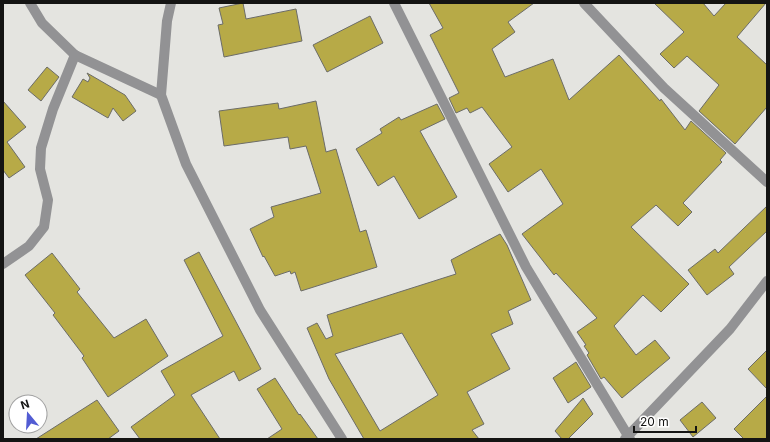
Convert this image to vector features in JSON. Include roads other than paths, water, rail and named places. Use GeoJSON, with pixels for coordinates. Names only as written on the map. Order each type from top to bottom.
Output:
{"type":"FeatureCollection","features":[{"type":"Feature","properties":{"kind":"street"},"geometry":{"type":"LineString","coordinates":[[30,3],[42,23],[75,55],[161,95]]}},
{"type":"Feature","properties":{"kind":"street"},"geometry":{"type":"LineString","coordinates":[[171,3],[167,21],[161,95],[186,164],[260,310],[342,439]]}},
{"type":"Feature","properties":{"kind":"street"},"geometry":{"type":"LineString","coordinates":[[394,3],[526,267],[628,438],[730,329],[767,281]]}},
{"type":"Feature","properties":{"kind":"street"},"geometry":{"type":"LineString","coordinates":[[584,3],[664,88],[767,182]]}},
{"type":"Feature","properties":{"kind":"street"},"geometry":{"type":"LineString","coordinates":[[3,264],[29,246],[44,227],[48,200],[40,169],[41,148],[53,109],[75,55]]}}]}
